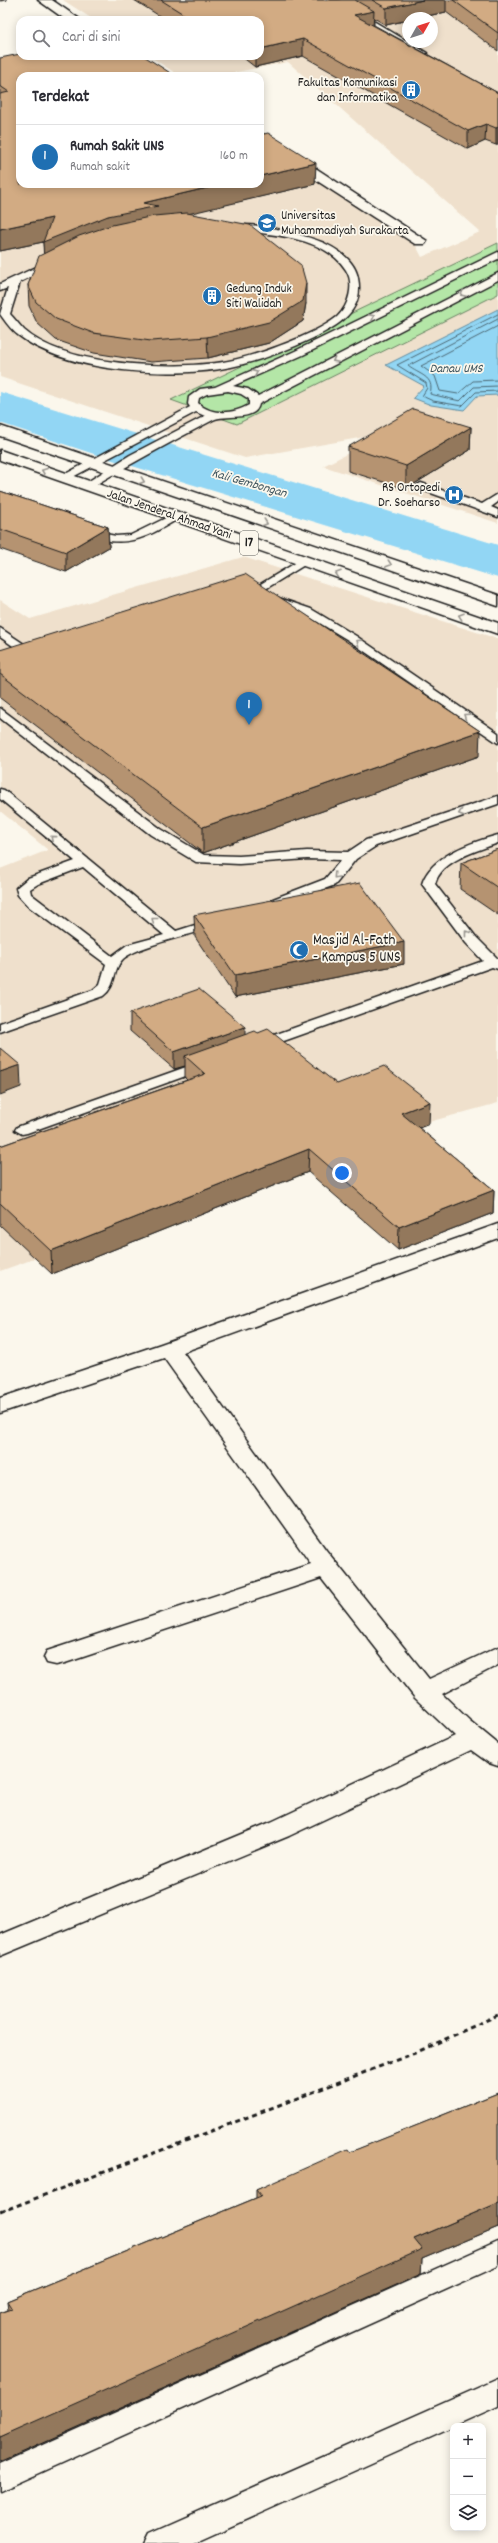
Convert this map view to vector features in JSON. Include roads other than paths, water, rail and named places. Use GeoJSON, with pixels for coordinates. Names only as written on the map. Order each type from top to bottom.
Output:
{"type":"FeatureCollection","features":[{"type":"Feature","properties":{"kind":"main road"},"geometry":{"type":"LineString","coordinates":[[44,0],[69,16]]}},
{"type":"Feature","properties":{"kind":"main road"},"geometry":{"type":"LineString","coordinates":[[264,141],[420,240]]}},
{"type":"Feature","properties":{"kind":"main road","name":"Jalan Jenderal Ahmad Yani"},"geometry":{"type":"LineString","coordinates":[[0,431],[112,471],[498,601]]}},
{"type":"Feature","properties":{"kind":"main road","name":"Jalan Jenderal Ahmad Yani"},"geometry":{"type":"LineString","coordinates":[[0,455],[302,562],[497,628]]}},
{"type":"Feature","properties":{"kind":"main road"},"geometry":{"type":"LineString","coordinates":[[0,1406],[169,1349],[498,1231]]}},
{"type":"Feature","properties":{"kind":"main road"},"geometry":{"type":"LineString","coordinates":[[169,1349],[325,1568],[424,1692],[472,1739],[498,1757]]}},
{"type":"Feature","properties":{"kind":"main road"},"geometry":{"type":"LineString","coordinates":[[56,1657],[325,1568]]}},
{"type":"Feature","properties":{"kind":"main road"},"geometry":{"type":"LineString","coordinates":[[424,1692],[498,1655]]}},
{"type":"Feature","properties":{"kind":"main road"},"geometry":{"type":"LineString","coordinates":[[0,1946],[280,1829],[472,1739]]}},
{"type":"Feature","properties":{"kind":"main road"},"geometry":{"type":"LineString","coordinates":[[0,2478],[498,2253]]}},
{"type":"Feature","properties":{"kind":"main road"},"geometry":{"type":"LineString","coordinates":[[161,2543],[498,2392]]}},
{"type":"Feature","properties":{"kind":"lane"},"geometry":{"type":"LineString","coordinates":[[332,0],[431,58]]}},
{"type":"Feature","properties":{"kind":"lane"},"geometry":{"type":"LineString","coordinates":[[15,282],[5,314],[11,324],[36,343],[62,353],[89,360],[135,365],[196,367],[240,362],[285,348],[339,320],[352,307],[355,283],[354,272],[335,252],[304,239],[247,228],[224,227]]}},
{"type":"Feature","properties":{"kind":"lane"},"geometry":{"type":"LineString","coordinates":[[196,408],[192,401],[198,394],[219,388],[299,353],[498,255]]}},
{"type":"Feature","properties":{"kind":"lane"},"geometry":{"type":"LineString","coordinates":[[0,288],[60,260]]}},
{"type":"Feature","properties":{"kind":"lane"},"geometry":{"type":"LineString","coordinates":[[63,478],[115,449],[196,408],[216,414],[243,412],[254,406],[255,402],[498,276]]}},
{"type":"Feature","properties":{"kind":"lane"},"geometry":{"type":"LineString","coordinates":[[285,348],[299,353]]}},
{"type":"Feature","properties":{"kind":"lane"},"geometry":{"type":"LineString","coordinates":[[219,388],[244,391],[254,398],[255,402]]}},
{"type":"Feature","properties":{"kind":"lane"},"geometry":{"type":"LineString","coordinates":[[86,486],[134,457],[216,414]]}},
{"type":"Feature","properties":{"kind":"lane"},"geometry":{"type":"LineString","coordinates":[[421,486],[498,514]]}},
{"type":"Feature","properties":{"kind":"lane"},"geometry":{"type":"LineString","coordinates":[[483,508],[498,497]]}},
{"type":"Feature","properties":{"kind":"lane"},"geometry":{"type":"LineString","coordinates":[[82,531],[112,541],[131,539],[174,517]]}},
{"type":"Feature","properties":{"kind":"lane"},"geometry":{"type":"LineString","coordinates":[[302,562],[245,593],[284,602],[314,615],[352,638],[498,739]]}},
{"type":"Feature","properties":{"kind":"lane"},"geometry":{"type":"LineString","coordinates":[[0,632],[20,646]]}},
{"type":"Feature","properties":{"kind":"lane"},"geometry":{"type":"LineString","coordinates":[[7,650],[35,642]]}},
{"type":"Feature","properties":{"kind":"lane"},"geometry":{"type":"LineString","coordinates":[[0,712],[156,832],[201,859],[239,860],[307,855],[351,856]]}},
{"type":"Feature","properties":{"kind":"lane"},"geometry":{"type":"LineString","coordinates":[[0,793],[83,863],[174,936]]}},
{"type":"Feature","properties":{"kind":"lane"},"geometry":{"type":"LineString","coordinates":[[268,905],[321,887],[338,874],[351,856],[371,843],[498,800]]}},
{"type":"Feature","properties":{"kind":"lane"},"geometry":{"type":"LineString","coordinates":[[246,1050],[495,964],[428,884],[428,878],[431,873],[444,863],[498,839]]}},
{"type":"Feature","properties":{"kind":"lane"},"geometry":{"type":"LineString","coordinates":[[83,863],[33,881],[23,888],[23,891],[33,903],[113,963]]}},
{"type":"Feature","properties":{"kind":"lane"},"geometry":{"type":"LineString","coordinates":[[0,1028],[102,991],[107,985],[113,963],[125,952],[225,920]]}},
{"type":"Feature","properties":{"kind":"lane"},"geometry":{"type":"LineString","coordinates":[[22,1130],[216,1060]]}},
{"type":"Feature","properties":{"kind":"water","name":"Danau UMS"},"geometry":{"type":"Polygon","coordinates":[[[498,309],[498,395],[477,396],[464,410],[431,405],[413,398],[424,386],[386,365],[498,309]]]}},
{"type":"Feature","properties":{"kind":"waterway","name":"Kali Gembongan"},"geometry":{"type":"LineString","coordinates":[[0,407],[124,448],[498,562]]}},
{"type":"Feature","properties":{"kind":"place","name":"Fakultas Komunikasi dan Informatika"},"geometry":{"type":"Point","coordinates":[411,90]}},
{"type":"Feature","properties":{"kind":"place","name":"Universitas Muhammadiyah Surakarta"},"geometry":{"type":"Point","coordinates":[267,223]}},
{"type":"Feature","properties":{"kind":"place","name":"Gedung Induk Siti Walidah"},"geometry":{"type":"Point","coordinates":[212,296]}},
{"type":"Feature","properties":{"kind":"place","name":"RS Ortopedi Dr. Soeharso"},"geometry":{"type":"Point","coordinates":[454,495]}},
{"type":"Feature","properties":{"kind":"place","name":"Rumah Sakit UNS"},"geometry":{"type":"Point","coordinates":[249,725]}},
{"type":"Feature","properties":{"kind":"place","name":"Masjid Al-Fath - Kampus 5 UNS"},"geometry":{"type":"Point","coordinates":[299,950]}}]}
